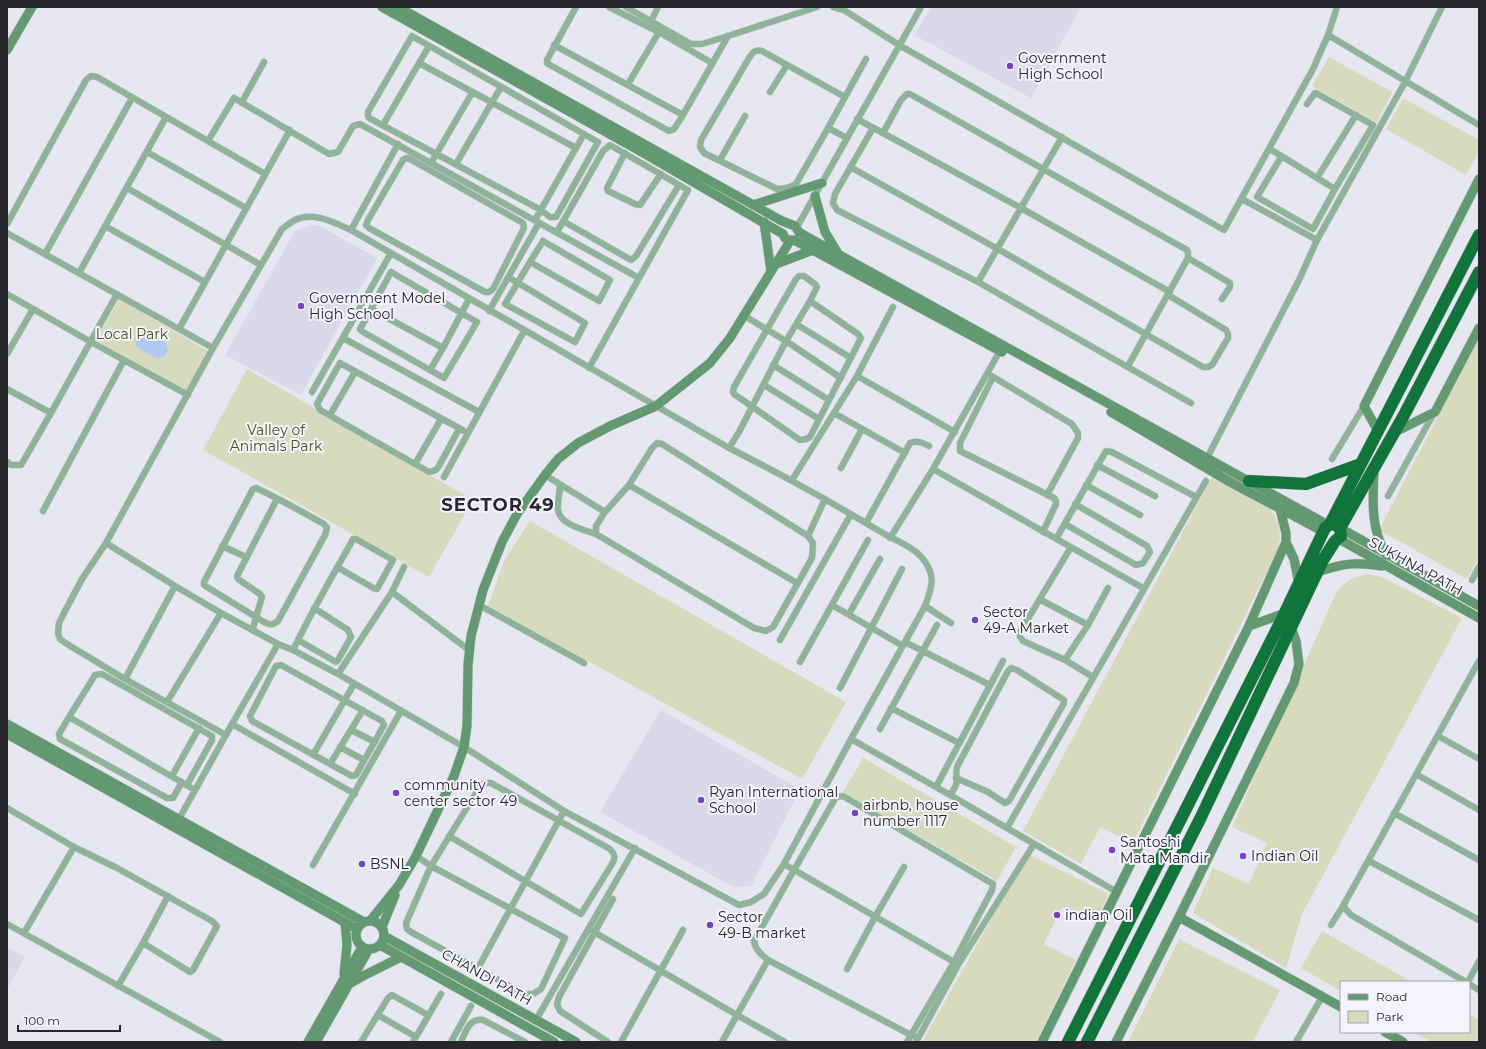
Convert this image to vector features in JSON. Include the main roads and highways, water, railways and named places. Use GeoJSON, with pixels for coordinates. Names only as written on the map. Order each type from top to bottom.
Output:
{"type":"FeatureCollection","features":[{"type":"Feature","properties":{"kind":"highway"},"geometry":{"type":"LineString","coordinates":[[1087,1042],[1201,817],[1292,627],[1318,572],[1361,464],[1479,235]]}},
{"type":"Feature","properties":{"kind":"highway"},"geometry":{"type":"LineString","coordinates":[[1068,1042],[1299,584],[1374,468],[1395,432],[1479,272]]}},
{"type":"Feature","properties":{"kind":"highway"},"geometry":{"type":"LineString","coordinates":[[1249,481],[1306,484],[1361,464]]}},
{"type":"Feature","properties":{"kind":"main road"},"geometry":{"type":"LineString","coordinates":[[7,50],[32,7]]}},
{"type":"Feature","properties":{"kind":"main road"},"geometry":{"type":"LineString","coordinates":[[382,7],[764,222],[783,234],[785,238],[794,233]]}},
{"type":"Feature","properties":{"kind":"main road"},"geometry":{"type":"LineString","coordinates":[[398,7],[753,205],[794,233],[813,250],[1106,409],[1230,482],[1280,508],[1333,532]]}},
{"type":"Feature","properties":{"kind":"main road"},"geometry":{"type":"LineString","coordinates":[[1378,431],[1364,406],[1479,179]]}},
{"type":"Feature","properties":{"kind":"main road"},"geometry":{"type":"LineString","coordinates":[[753,205],[822,183]]}},
{"type":"Feature","properties":{"kind":"main road"},"geometry":{"type":"LineString","coordinates":[[815,196],[825,232],[839,255]]}},
{"type":"Feature","properties":{"kind":"main road"},"geometry":{"type":"LineString","coordinates":[[764,222],[774,268]]}},
{"type":"Feature","properties":{"kind":"main road"},"geometry":{"type":"LineString","coordinates":[[794,233],[839,255],[1249,481],[1333,532]]}},
{"type":"Feature","properties":{"kind":"main road"},"geometry":{"type":"LineString","coordinates":[[382,927],[399,885],[416,856],[454,776],[464,747],[467,726],[469,650],[471,636],[479,606],[502,542],[523,504],[558,459],[578,443],[610,426],[656,406],[710,363],[730,338],[794,233]]}},
{"type":"Feature","properties":{"kind":"main road"},"geometry":{"type":"LineString","coordinates":[[774,268],[813,250]]}},
{"type":"Feature","properties":{"kind":"main road"},"geometry":{"type":"LineString","coordinates":[[1395,432],[1435,412],[1479,328]]}},
{"type":"Feature","properties":{"kind":"main road"},"geometry":{"type":"LineString","coordinates":[[1374,468],[1374,521],[1379,540],[1386,555]]}},
{"type":"Feature","properties":{"kind":"main road"},"geometry":{"type":"LineString","coordinates":[[1042,1042],[1249,626],[1286,542],[1286,533],[1280,508]]}},
{"type":"Feature","properties":{"kind":"main road","name":"SUKHNA PATH"},"geometry":{"type":"LineString","coordinates":[[1333,532],[1386,555],[1479,606]]}},
{"type":"Feature","properties":{"kind":"main road","name":"SUKHNA PATH"},"geometry":{"type":"LineString","coordinates":[[1333,532],[1389,567],[1479,618]]}},
{"type":"Feature","properties":{"kind":"main road"},"geometry":{"type":"LineString","coordinates":[[1286,542],[1294,559],[1299,584]]}},
{"type":"Feature","properties":{"kind":"main road"},"geometry":{"type":"LineString","coordinates":[[1318,572],[1342,564],[1353,563],[1389,567]]}},
{"type":"Feature","properties":{"kind":"main road"},"geometry":{"type":"LineString","coordinates":[[1249,626],[1285,613]]}},
{"type":"Feature","properties":{"kind":"main road"},"geometry":{"type":"LineString","coordinates":[[1116,1042],[1294,683],[1299,664],[1296,641],[1292,627]]}},
{"type":"Feature","properties":{"kind":"main road"},"geometry":{"type":"LineString","coordinates":[[7,724],[364,924]]}},
{"type":"Feature","properties":{"kind":"main road"},"geometry":{"type":"LineString","coordinates":[[7,734],[345,922],[364,924],[377,922],[382,927],[384,936],[380,945],[373,949],[365,948],[356,938],[364,924],[399,885]]}},
{"type":"Feature","properties":{"kind":"main road"},"geometry":{"type":"LineString","coordinates":[[1179,917],[1340,1006]]}},
{"type":"Feature","properties":{"kind":"main road"},"geometry":{"type":"LineString","coordinates":[[316,1042],[343,987],[347,945],[345,922]]}},
{"type":"Feature","properties":{"kind":"main road","name":"CHANDI PATH"},"geometry":{"type":"LineString","coordinates":[[384,936],[576,1042]]}},
{"type":"Feature","properties":{"kind":"main road","name":"CHANDI PATH"},"geometry":{"type":"LineString","coordinates":[[380,945],[554,1042]]}},
{"type":"Feature","properties":{"kind":"main road"},"geometry":{"type":"LineString","coordinates":[[308,1042],[343,987],[365,948]]}},
{"type":"Feature","properties":{"kind":"main road"},"geometry":{"type":"LineString","coordinates":[[343,987],[401,957]]}},
{"type":"Feature","properties":{"kind":"main road"},"geometry":{"type":"LineString","coordinates":[[1387,1033],[1403,1042]]}},
{"type":"Feature","properties":{"kind":"water"},"geometry":{"type":"Polygon","coordinates":[[[148,331],[166,343],[168,351],[165,355],[157,358],[136,346],[135,339],[140,333],[148,331]]]}},
{"type":"Feature","properties":{"kind":"place","name":"Government High School"},"geometry":{"type":"Point","coordinates":[1010,66]}},
{"type":"Feature","properties":{"kind":"place","name":"Government Model High School"},"geometry":{"type":"Point","coordinates":[301,306]}},
{"type":"Feature","properties":{"kind":"place","name":"Sector 49-A Market"},"geometry":{"type":"Point","coordinates":[975,620]}},
{"type":"Feature","properties":{"kind":"place","name":"community center sector 49"},"geometry":{"type":"Point","coordinates":[396,793]}},
{"type":"Feature","properties":{"kind":"place","name":"Ryan International School"},"geometry":{"type":"Point","coordinates":[701,800]}},
{"type":"Feature","properties":{"kind":"place","name":"airbnb, house number 1117"},"geometry":{"type":"Point","coordinates":[855,813]}},
{"type":"Feature","properties":{"kind":"place","name":"Santoshi Mata Mandir"},"geometry":{"type":"Point","coordinates":[1112,850]}},
{"type":"Feature","properties":{"kind":"place","name":"Indian Oil"},"geometry":{"type":"Point","coordinates":[1243,856]}},
{"type":"Feature","properties":{"kind":"place","name":"BSNL"},"geometry":{"type":"Point","coordinates":[362,864]}},
{"type":"Feature","properties":{"kind":"place","name":"indian Oil"},"geometry":{"type":"Point","coordinates":[1057,915]}},
{"type":"Feature","properties":{"kind":"place","name":"Sector 49-B market"},"geometry":{"type":"Point","coordinates":[710,925]}},
{"type":"Feature","properties":{"kind":"district","name":"SECTOR 49"},"geometry":{"type":"Point","coordinates":[498,505]}},
{"type":"Feature","properties":{"kind":"park label","name":"Local Park"},"geometry":{"type":"Point","coordinates":[132,334]}},
{"type":"Feature","properties":{"kind":"park label","name":"Valley of Animals Park"},"geometry":{"type":"Point","coordinates":[276,438]}}]}
